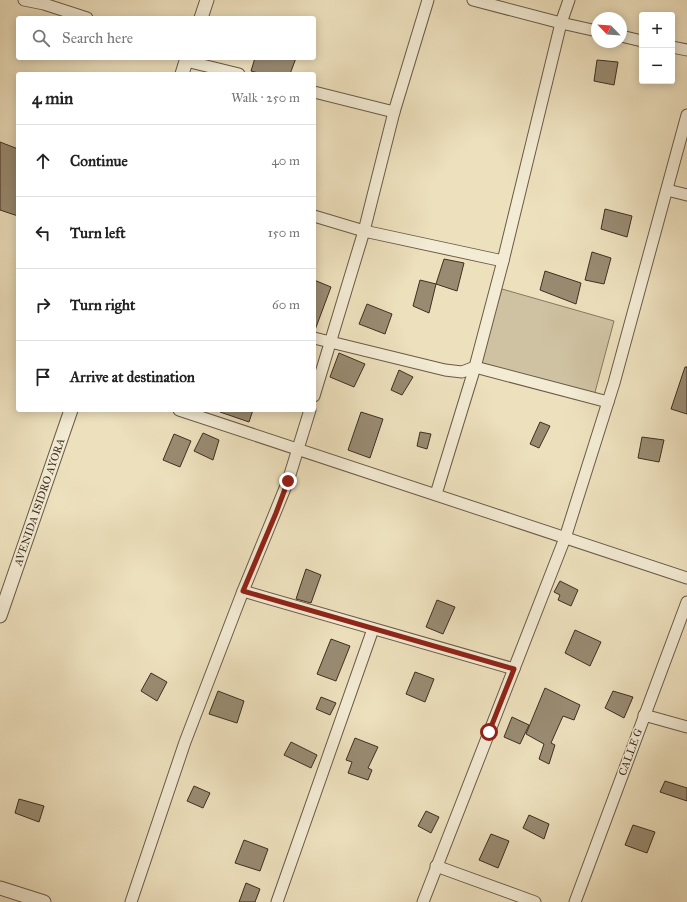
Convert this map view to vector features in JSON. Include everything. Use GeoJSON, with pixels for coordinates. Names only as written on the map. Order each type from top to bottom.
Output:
{"type":"FeatureCollection","features":[{"type":"Feature","properties":{"kind":"street"},"geometry":{"type":"LineString","coordinates":[[24,0],[44,4],[80,16]]}},
{"type":"Feature","properties":{"kind":"street"},"geometry":{"type":"LineString","coordinates":[[202,16],[207,0]]}},
{"type":"Feature","properties":{"kind":"street"},"geometry":{"type":"LineString","coordinates":[[316,389],[364,231],[394,112],[428,0]]}},
{"type":"Feature","properties":{"kind":"street"},"geometry":{"type":"LineString","coordinates":[[473,0],[591,30]]}},
{"type":"Feature","properties":{"kind":"street"},"geometry":{"type":"LineString","coordinates":[[436,494],[475,367],[503,261],[561,23],[569,0]]}},
{"type":"Feature","properties":{"kind":"street"},"geometry":{"type":"LineString","coordinates":[[627,37],[639,40]]}},
{"type":"Feature","properties":{"kind":"street"},"geometry":{"type":"LineString","coordinates":[[675,48],[687,50]]}},
{"type":"Feature","properties":{"kind":"street"},"geometry":{"type":"LineString","coordinates":[[183,72],[186,60]]}},
{"type":"Feature","properties":{"kind":"street"},"geometry":{"type":"LineString","coordinates":[[190,60],[232,72]]}},
{"type":"Feature","properties":{"kind":"street"},"geometry":{"type":"LineString","coordinates":[[316,92],[394,112]]}},
{"type":"Feature","properties":{"kind":"street"},"geometry":{"type":"LineString","coordinates":[[423,902],[565,538],[608,402],[687,115]]}},
{"type":"Feature","properties":{"kind":"street"},"geometry":{"type":"LineString","coordinates":[[666,190],[687,195]]}},
{"type":"Feature","properties":{"kind":"street"},"geometry":{"type":"LineString","coordinates":[[316,217],[364,231],[503,261]]}},
{"type":"Feature","properties":{"kind":"street"},"geometry":{"type":"LineString","coordinates":[[316,338],[445,370],[462,372],[475,367],[608,402]]}},
{"type":"Feature","properties":{"kind":"street","name":"AVENIDA ISIDRO AYORA"},"geometry":{"type":"LineString","coordinates":[[0,616],[70,412]]}},
{"type":"Feature","properties":{"kind":"street"},"geometry":{"type":"LineString","coordinates":[[185,412],[687,578]]}},
{"type":"Feature","properties":{"kind":"street"},"geometry":{"type":"LineString","coordinates":[[130,902],[185,742],[243,591],[276,513],[309,412]]}},
{"type":"Feature","properties":{"kind":"street"},"geometry":{"type":"LineString","coordinates":[[243,591],[514,669]]}},
{"type":"Feature","properties":{"kind":"street","name":"CALLE G"},"geometry":{"type":"LineString","coordinates":[[575,902],[687,602]]}},
{"type":"Feature","properties":{"kind":"street"},"geometry":{"type":"LineString","coordinates":[[277,902],[373,629]]}},
{"type":"Feature","properties":{"kind":"street"},"geometry":{"type":"LineString","coordinates":[[644,714],[687,727]]}},
{"type":"Feature","properties":{"kind":"street"},"geometry":{"type":"LineString","coordinates":[[436,866],[535,902]]}},
{"type":"Feature","properties":{"kind":"street"},"geometry":{"type":"LineString","coordinates":[[0,888],[44,902]]}},
{"type":"Feature","properties":{"kind":"shaded area"},"geometry":{"type":"Polygon","coordinates":[[[502,289],[614,321],[594,396],[479,362],[502,289]]]}},
{"type":"Feature","properties":{"kind":"building"},"geometry":{"type":"Polygon","coordinates":[[[254,60],[295,60],[291,72],[251,71],[254,60]]]}},
{"type":"Feature","properties":{"kind":"building"},"geometry":{"type":"Polygon","coordinates":[[[597,60],[618,62],[614,85],[594,81],[597,60]]]}},
{"type":"Feature","properties":{"kind":"building"},"geometry":{"type":"Polygon","coordinates":[[[0,142],[16,148],[16,215],[0,210],[0,142]]]}},
{"type":"Feature","properties":{"kind":"building"},"geometry":{"type":"Polygon","coordinates":[[[605,209],[632,216],[627,237],[601,229],[605,209]]]}},
{"type":"Feature","properties":{"kind":"building"},"geometry":{"type":"Polygon","coordinates":[[[592,252],[611,258],[604,284],[585,280],[592,252]]]}},
{"type":"Feature","properties":{"kind":"building"},"geometry":{"type":"Polygon","coordinates":[[[444,259],[464,263],[457,291],[436,284],[444,259]]]}},
{"type":"Feature","properties":{"kind":"building"},"geometry":{"type":"Polygon","coordinates":[[[545,271],[581,283],[576,304],[540,290],[545,271]]]}},
{"type":"Feature","properties":{"kind":"building"},"geometry":{"type":"Polygon","coordinates":[[[420,280],[436,284],[429,313],[413,306],[420,280]]]}},
{"type":"Feature","properties":{"kind":"building"},"geometry":{"type":"Polygon","coordinates":[[[316,281],[331,287],[316,327],[316,281]]]}},
{"type":"Feature","properties":{"kind":"building"},"geometry":{"type":"Polygon","coordinates":[[[367,304],[392,314],[385,334],[359,324],[367,304]]]}},
{"type":"Feature","properties":{"kind":"building"},"geometry":{"type":"Polygon","coordinates":[[[339,353],[365,364],[354,387],[330,377],[339,353]]]}},
{"type":"Feature","properties":{"kind":"building"},"geometry":{"type":"Polygon","coordinates":[[[685,367],[687,367],[687,414],[671,409],[685,367]]]}},
{"type":"Feature","properties":{"kind":"building"},"geometry":{"type":"Polygon","coordinates":[[[399,370],[413,377],[402,395],[391,390],[399,370]]]}},
{"type":"Feature","properties":{"kind":"building"},"geometry":{"type":"Polygon","coordinates":[[[220,412],[252,412],[249,422],[220,412]]]}},
{"type":"Feature","properties":{"kind":"building"},"geometry":{"type":"Polygon","coordinates":[[[361,412],[383,419],[370,458],[348,450],[361,412]]]}},
{"type":"Feature","properties":{"kind":"building"},"geometry":{"type":"Polygon","coordinates":[[[540,422],[550,426],[539,448],[530,444],[540,422]]]}},
{"type":"Feature","properties":{"kind":"building"},"geometry":{"type":"Polygon","coordinates":[[[420,432],[431,434],[427,449],[417,446],[420,432]]]}},
{"type":"Feature","properties":{"kind":"building"},"geometry":{"type":"Polygon","coordinates":[[[203,433],[219,440],[213,460],[194,451],[203,433]]]}},
{"type":"Feature","properties":{"kind":"building"},"geometry":{"type":"Polygon","coordinates":[[[174,434],[191,441],[180,467],[163,460],[174,434]]]}},
{"type":"Feature","properties":{"kind":"building"},"geometry":{"type":"Polygon","coordinates":[[[642,437],[664,440],[659,462],[638,458],[642,437]]]}},
{"type":"Feature","properties":{"kind":"building"},"geometry":{"type":"Polygon","coordinates":[[[306,569],[321,575],[311,603],[296,599],[306,569]]]}},
{"type":"Feature","properties":{"kind":"building"},"geometry":{"type":"Polygon","coordinates":[[[560,581],[578,590],[571,606],[558,600],[560,595],[554,592],[560,581]]]}},
{"type":"Feature","properties":{"kind":"building"},"geometry":{"type":"Polygon","coordinates":[[[437,600],[455,607],[443,634],[426,627],[437,600]]]}},
{"type":"Feature","properties":{"kind":"building"},"geometry":{"type":"Polygon","coordinates":[[[575,630],[601,642],[590,666],[565,653],[575,630]]]}},
{"type":"Feature","properties":{"kind":"building"},"geometry":{"type":"Polygon","coordinates":[[[331,639],[350,646],[336,681],[317,674],[331,639]]]}},
{"type":"Feature","properties":{"kind":"building"},"geometry":{"type":"Polygon","coordinates":[[[415,672],[434,679],[425,702],[406,694],[415,672]]]}},
{"type":"Feature","properties":{"kind":"building"},"geometry":{"type":"Polygon","coordinates":[[[151,673],[167,682],[157,701],[141,691],[151,673]]]}},
{"type":"Feature","properties":{"kind":"building"},"geometry":{"type":"Polygon","coordinates":[[[545,688],[580,705],[574,720],[563,716],[551,743],[555,745],[549,764],[539,759],[544,744],[526,734],[545,688]]]}},
{"type":"Feature","properties":{"kind":"building"},"geometry":{"type":"Polygon","coordinates":[[[218,691],[244,701],[237,723],[209,714],[218,691]]]}},
{"type":"Feature","properties":{"kind":"building"},"geometry":{"type":"Polygon","coordinates":[[[613,691],[633,697],[624,718],[605,708],[613,691]]]}},
{"type":"Feature","properties":{"kind":"building"},"geometry":{"type":"Polygon","coordinates":[[[321,697],[336,703],[330,715],[316,709],[321,697]]]}},
{"type":"Feature","properties":{"kind":"building"},"geometry":{"type":"Polygon","coordinates":[[[512,717],[529,725],[520,744],[504,737],[512,717]]]}},
{"type":"Feature","properties":{"kind":"building"},"geometry":{"type":"Polygon","coordinates":[[[355,738],[378,747],[368,768],[372,770],[368,780],[348,773],[352,762],[346,760],[355,738]]]}},
{"type":"Feature","properties":{"kind":"building"},"geometry":{"type":"Polygon","coordinates":[[[291,742],[317,755],[311,768],[284,755],[291,742]]]}},
{"type":"Feature","properties":{"kind":"building"},"geometry":{"type":"Polygon","coordinates":[[[665,781],[687,788],[687,801],[660,792],[665,781]]]}},
{"type":"Feature","properties":{"kind":"building"},"geometry":{"type":"Polygon","coordinates":[[[194,786],[210,793],[203,808],[187,801],[194,786]]]}},
{"type":"Feature","properties":{"kind":"building"},"geometry":{"type":"Polygon","coordinates":[[[19,799],[44,806],[39,822],[15,813],[19,799]]]}},
{"type":"Feature","properties":{"kind":"building"},"geometry":{"type":"Polygon","coordinates":[[[426,811],[439,817],[431,833],[418,826],[426,811]]]}},
{"type":"Feature","properties":{"kind":"building"},"geometry":{"type":"Polygon","coordinates":[[[529,815],[549,824],[544,839],[523,828],[529,815]]]}},
{"type":"Feature","properties":{"kind":"building"},"geometry":{"type":"Polygon","coordinates":[[[633,825],[655,832],[647,853],[625,845],[633,825]]]}},
{"type":"Feature","properties":{"kind":"building"},"geometry":{"type":"Polygon","coordinates":[[[491,834],[509,841],[498,868],[479,860],[491,834]]]}},
{"type":"Feature","properties":{"kind":"building"},"geometry":{"type":"Polygon","coordinates":[[[244,840],[268,849],[260,871],[235,863],[244,840]]]}},
{"type":"Feature","properties":{"kind":"building"},"geometry":{"type":"Polygon","coordinates":[[[246,883],[260,889],[255,902],[239,902],[246,883]]]}},
{"type":"Feature","properties":{"kind":"route"},"geometry":{"type":"LineString","coordinates":[[288,481],[243,591],[514,669],[489,732]]}}]}
